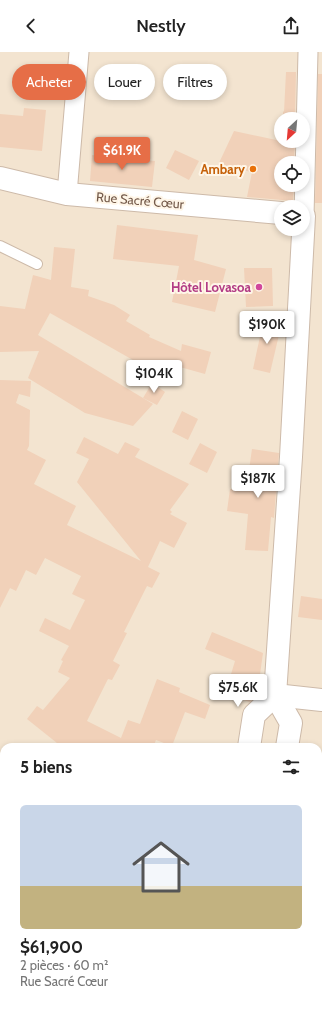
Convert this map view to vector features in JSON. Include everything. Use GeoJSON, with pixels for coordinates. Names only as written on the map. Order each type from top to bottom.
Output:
{"type":"FeatureCollection","features":[{"type":"Feature","properties":{"kind":"street"},"geometry":{"type":"LineString","coordinates":[[66,194],[79,52]]}},
{"type":"Feature","properties":{"kind":"street"},"geometry":{"type":"LineString","coordinates":[[308,52],[310,200]]}},
{"type":"Feature","properties":{"kind":"street","name":"Rue Sacré Cœur"},"geometry":{"type":"LineString","coordinates":[[0,178],[66,194],[274,212]]}},
{"type":"Feature","properties":{"kind":"street"},"geometry":{"type":"LineString","coordinates":[[288,743],[291,723],[276,695],[291,457],[308,236]]}},
{"type":"Feature","properties":{"kind":"street"},"geometry":{"type":"LineString","coordinates":[[250,743],[254,715],[276,695],[322,700]]}},
{"type":"Feature","properties":{"kind":"lane"},"geometry":{"type":"LineString","coordinates":[[0,246],[37,264]]}},
{"type":"Feature","properties":{"kind":"shaded area"},"geometry":{"type":"Polygon","coordinates":[[[0,52],[322,52],[322,743],[0,743],[0,52]]]}},
{"type":"Feature","properties":{"kind":"building"},"geometry":{"type":"Polygon","coordinates":[[[286,72],[296,72],[295,112],[284,112],[286,72]]]}},
{"type":"Feature","properties":{"kind":"building"},"geometry":{"type":"Polygon","coordinates":[[[318,74],[322,74],[322,203],[315,203],[318,74]]]}},
{"type":"Feature","properties":{"kind":"building"},"geometry":{"type":"Polygon","coordinates":[[[24,108],[46,110],[42,151],[0,147],[0,114],[23,116],[24,108]]]}},
{"type":"Feature","properties":{"kind":"building","name":"Ambary"},"geometry":{"type":"Polygon","coordinates":[[[234,131],[274,140],[274,148],[295,148],[294,156],[274,156],[274,192],[294,192],[293,200],[247,197],[252,172],[218,165],[234,131]]]}},
{"type":"Feature","properties":{"kind":"building"},"geometry":{"type":"Polygon","coordinates":[[[175,150],[199,161],[189,180],[166,168],[175,150]]]}},
{"type":"Feature","properties":{"kind":"building"},"geometry":{"type":"Polygon","coordinates":[[[92,155],[155,161],[152,187],[90,181],[92,155]]]}},
{"type":"Feature","properties":{"kind":"building"},"geometry":{"type":"Polygon","coordinates":[[[117,225],[198,235],[194,260],[226,269],[215,312],[172,302],[179,266],[113,259],[117,225]]]}},
{"type":"Feature","properties":{"kind":"building"},"geometry":{"type":"Polygon","coordinates":[[[54,247],[75,249],[71,287],[89,290],[88,296],[114,305],[130,315],[126,321],[150,335],[149,337],[181,351],[182,344],[211,352],[205,374],[169,364],[163,377],[50,313],[38,335],[153,404],[133,426],[85,413],[28,378],[39,351],[0,352],[0,306],[25,309],[33,275],[51,280],[54,247]]]}},
{"type":"Feature","properties":{"kind":"building","name":"Hôtel Lovasoa"},"geometry":{"type":"Polygon","coordinates":[[[244,268],[272,268],[273,306],[246,307],[244,268]]]}},
{"type":"Feature","properties":{"kind":"building"},"geometry":{"type":"Polygon","coordinates":[[[264,318],[282,322],[270,373],[253,369],[264,318]]]}},
{"type":"Feature","properties":{"kind":"building"},"geometry":{"type":"Polygon","coordinates":[[[0,380],[31,381],[30,397],[19,394],[16,403],[30,410],[29,446],[27,450],[46,460],[34,484],[76,506],[67,525],[141,561],[77,482],[89,459],[76,453],[84,437],[118,454],[125,442],[140,449],[135,457],[189,484],[170,510],[172,512],[170,514],[187,523],[174,548],[160,541],[148,567],[160,573],[152,588],[147,586],[124,632],[127,633],[113,661],[120,665],[112,680],[108,679],[87,721],[121,738],[128,720],[140,724],[157,679],[180,688],[179,692],[210,705],[205,719],[185,712],[173,743],[164,743],[156,740],[155,743],[57,743],[27,719],[37,706],[43,710],[70,678],[58,672],[63,661],[61,660],[69,646],[39,631],[45,618],[70,630],[85,600],[72,594],[81,576],[45,558],[36,575],[26,570],[16,591],[10,588],[0,608],[0,380]]]}},
{"type":"Feature","properties":{"kind":"building"},"geometry":{"type":"Polygon","coordinates":[[[152,383],[165,392],[157,405],[143,398],[152,383]]]}},
{"type":"Feature","properties":{"kind":"building"},"geometry":{"type":"Polygon","coordinates":[[[182,411],[198,419],[188,440],[172,432],[182,411]]]}},
{"type":"Feature","properties":{"kind":"building"},"geometry":{"type":"Polygon","coordinates":[[[200,443],[217,452],[207,473],[189,464],[200,443]]]}},
{"type":"Feature","properties":{"kind":"building"},"geometry":{"type":"Polygon","coordinates":[[[252,449],[279,453],[274,518],[271,517],[268,551],[245,550],[248,514],[227,511],[230,489],[246,491],[252,449]]]}},
{"type":"Feature","properties":{"kind":"building"},"geometry":{"type":"Polygon","coordinates":[[[301,596],[322,599],[322,620],[298,617],[301,596]]]}},
{"type":"Feature","properties":{"kind":"building"},"geometry":{"type":"Polygon","coordinates":[[[212,632],[263,653],[256,696],[250,702],[225,694],[235,661],[205,649],[212,632]]]}},
{"type":"Feature","properties":{"kind":"place","name":"Ambary"},"geometry":{"type":"Point","coordinates":[253,169]}},
{"type":"Feature","properties":{"kind":"place","name":"Hôtel Lovasoa"},"geometry":{"type":"Point","coordinates":[259,287]}}]}
